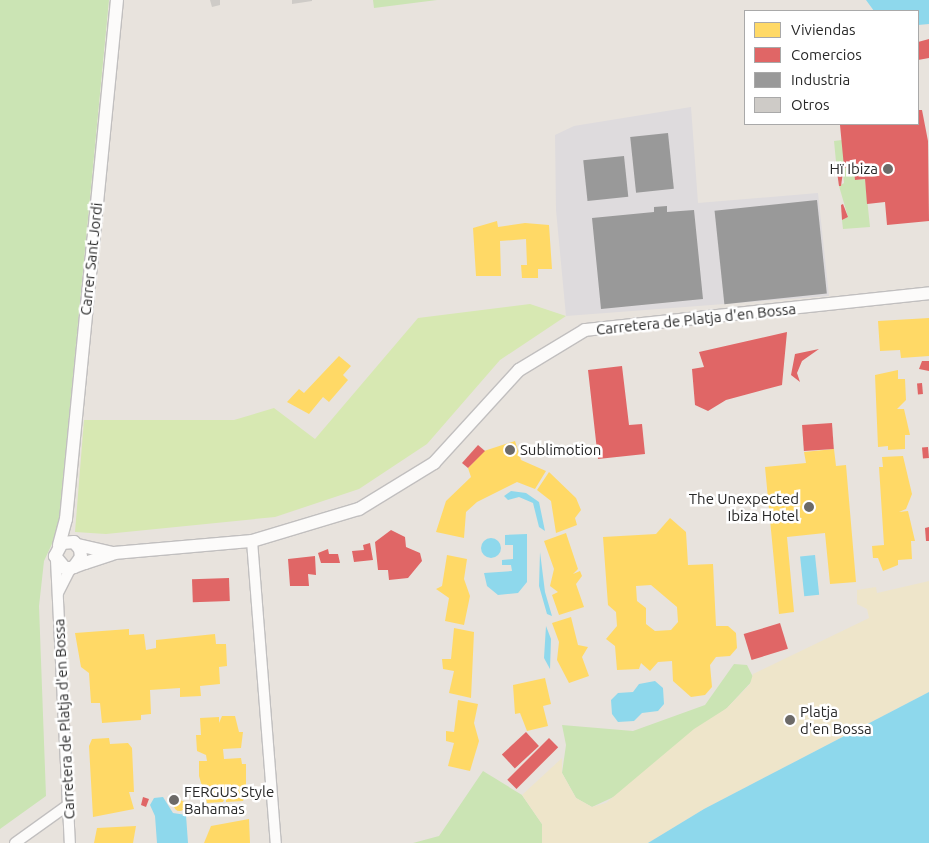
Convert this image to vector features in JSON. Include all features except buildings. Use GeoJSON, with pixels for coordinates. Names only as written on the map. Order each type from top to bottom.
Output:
{"type":"FeatureCollection","features":[{"type":"Feature","properties":{"kind":"street","name":"Carrer Sant Jordi"},"geometry":{"type":"LineString","coordinates":[[56,560],[66,519],[117,0]]}},
{"type":"Feature","properties":{"kind":"street","name":"Carretera de Platja d'en Bossa"},"geometry":{"type":"LineString","coordinates":[[58,594],[72,567],[114,553],[252,541],[352,512],[409,481],[456,441],[519,370],[577,333],[929,294]]}},
{"type":"Feature","properties":{"kind":"street","name":"Carrer Sant Jordi"},"geometry":{"type":"LineString","coordinates":[[66,519],[76,544]]}},
{"type":"Feature","properties":{"kind":"street"},"geometry":{"type":"LineString","coordinates":[[252,541],[276,843]]}},
{"type":"Feature","properties":{"kind":"street","name":"Carretera de Platja d'en Bossa"},"geometry":{"type":"LineString","coordinates":[[76,544],[114,553]]}},
{"type":"Feature","properties":{"kind":"street"},"geometry":{"type":"LineString","coordinates":[[56,560],[72,567],[81,557],[76,544],[59,545]]}},
{"type":"Feature","properties":{"kind":"street","name":"Carretera de Platja d'en Bossa"},"geometry":{"type":"LineString","coordinates":[[56,560],[70,843]]}},
{"type":"Feature","properties":{"kind":"street"},"geometry":{"type":"LineString","coordinates":[[14,843],[68,805]]}},
{"type":"Feature","properties":{"kind":"shaded area"},"geometry":{"type":"Polygon","coordinates":[[[691,107],[698,203],[818,193],[829,296],[566,316],[556,210],[555,135],[574,126],[691,107]]]}},
{"type":"Feature","properties":{"kind":"green space"},"geometry":{"type":"Polygon","coordinates":[[[0,0],[109,0],[58,531],[44,561],[39,606],[46,796],[0,829],[0,0]]]}},
{"type":"Feature","properties":{"kind":"green space"},"geometry":{"type":"Polygon","coordinates":[[[373,0],[437,0],[374,8],[373,0]]]}},
{"type":"Feature","properties":{"kind":"green space"},"geometry":{"type":"Polygon","coordinates":[[[842,140],[845,167],[854,171],[856,180],[865,179],[870,227],[843,229],[842,220],[848,217],[839,186],[844,183],[843,172],[837,172],[834,141],[842,140]]]}},
{"type":"Feature","properties":{"kind":"green space"},"geometry":{"type":"Polygon","coordinates":[[[530,304],[566,316],[500,360],[427,444],[359,489],[275,517],[106,534],[75,532],[84,420],[234,420],[274,408],[315,439],[418,318],[530,304]]]}},
{"type":"Feature","properties":{"kind":"green space"},"geometry":{"type":"Polygon","coordinates":[[[734,664],[747,665],[754,679],[727,708],[620,794],[592,807],[576,798],[562,773],[566,745],[562,725],[633,731],[705,705],[734,664]]]}},
{"type":"Feature","properties":{"kind":"green space"},"geometry":{"type":"Polygon","coordinates":[[[483,771],[522,795],[542,824],[542,843],[413,843],[439,836],[483,771]]]}},
{"type":"Feature","properties":{"kind":"sand","name":"Platja d'en Bossa"},"geometry":{"type":"Polygon","coordinates":[[[929,581],[929,692],[704,809],[648,843],[542,843],[542,824],[522,795],[562,758],[562,773],[576,798],[592,807],[606,803],[694,729],[727,708],[750,684],[753,674],[869,618],[867,609],[857,604],[857,590],[876,587],[877,593],[929,581]]]}},
{"type":"Feature","properties":{"kind":"water"},"geometry":{"type":"Polygon","coordinates":[[[866,0],[929,0],[929,24],[919,25],[919,10],[873,10],[866,0]]]}},
{"type":"Feature","properties":{"kind":"water"},"geometry":{"type":"Polygon","coordinates":[[[511,491],[526,493],[539,502],[545,531],[539,527],[533,503],[519,497],[508,500],[504,496],[511,491]]]}},
{"type":"Feature","properties":{"kind":"water"},"geometry":{"type":"Polygon","coordinates":[[[527,534],[527,582],[518,593],[498,595],[487,586],[484,573],[512,571],[511,565],[502,565],[502,560],[513,559],[513,545],[505,545],[505,535],[527,534]]]}},
{"type":"Feature","properties":{"kind":"water"},"geometry":{"type":"Polygon","coordinates":[[[487,538],[495,538],[501,544],[501,552],[495,558],[487,558],[481,552],[481,544],[487,538]]]}},
{"type":"Feature","properties":{"kind":"water"},"geometry":{"type":"Polygon","coordinates":[[[540,552],[545,592],[552,616],[547,614],[539,586],[540,552]]]}},
{"type":"Feature","properties":{"kind":"water"},"geometry":{"type":"Polygon","coordinates":[[[815,555],[819,595],[804,596],[800,557],[815,555]]]}},
{"type":"Feature","properties":{"kind":"water"},"geometry":{"type":"Polygon","coordinates":[[[546,626],[551,639],[550,669],[544,658],[546,626]]]}},
{"type":"Feature","properties":{"kind":"water"},"geometry":{"type":"Polygon","coordinates":[[[655,681],[663,688],[664,704],[658,711],[642,713],[634,721],[618,722],[612,714],[611,700],[618,693],[633,692],[639,684],[655,681]]]}},
{"type":"Feature","properties":{"kind":"water"},"geometry":{"type":"Polygon","coordinates":[[[929,692],[929,843],[648,843],[704,809],[929,692]]]}},
{"type":"Feature","properties":{"kind":"water"},"geometry":{"type":"Polygon","coordinates":[[[163,797],[173,813],[186,815],[188,843],[157,843],[155,816],[150,805],[154,798],[163,797]]]}},
{"type":"Feature","properties":{"kind":"place","name":"Hï Ibiza"},"geometry":{"type":"Point","coordinates":[888,169]}},
{"type":"Feature","properties":{"kind":"place","name":"Sublimotion"},"geometry":{"type":"Point","coordinates":[510,450]}},
{"type":"Feature","properties":{"kind":"place","name":"The Unexpected Ibiza Hotel"},"geometry":{"type":"Point","coordinates":[809,507]}},
{"type":"Feature","properties":{"kind":"place","name":"Platja d'en Bossa"},"geometry":{"type":"Point","coordinates":[790,720]}},
{"type":"Feature","properties":{"kind":"place","name":"FERGUS Style Bahamas"},"geometry":{"type":"Point","coordinates":[174,800]}}]}
